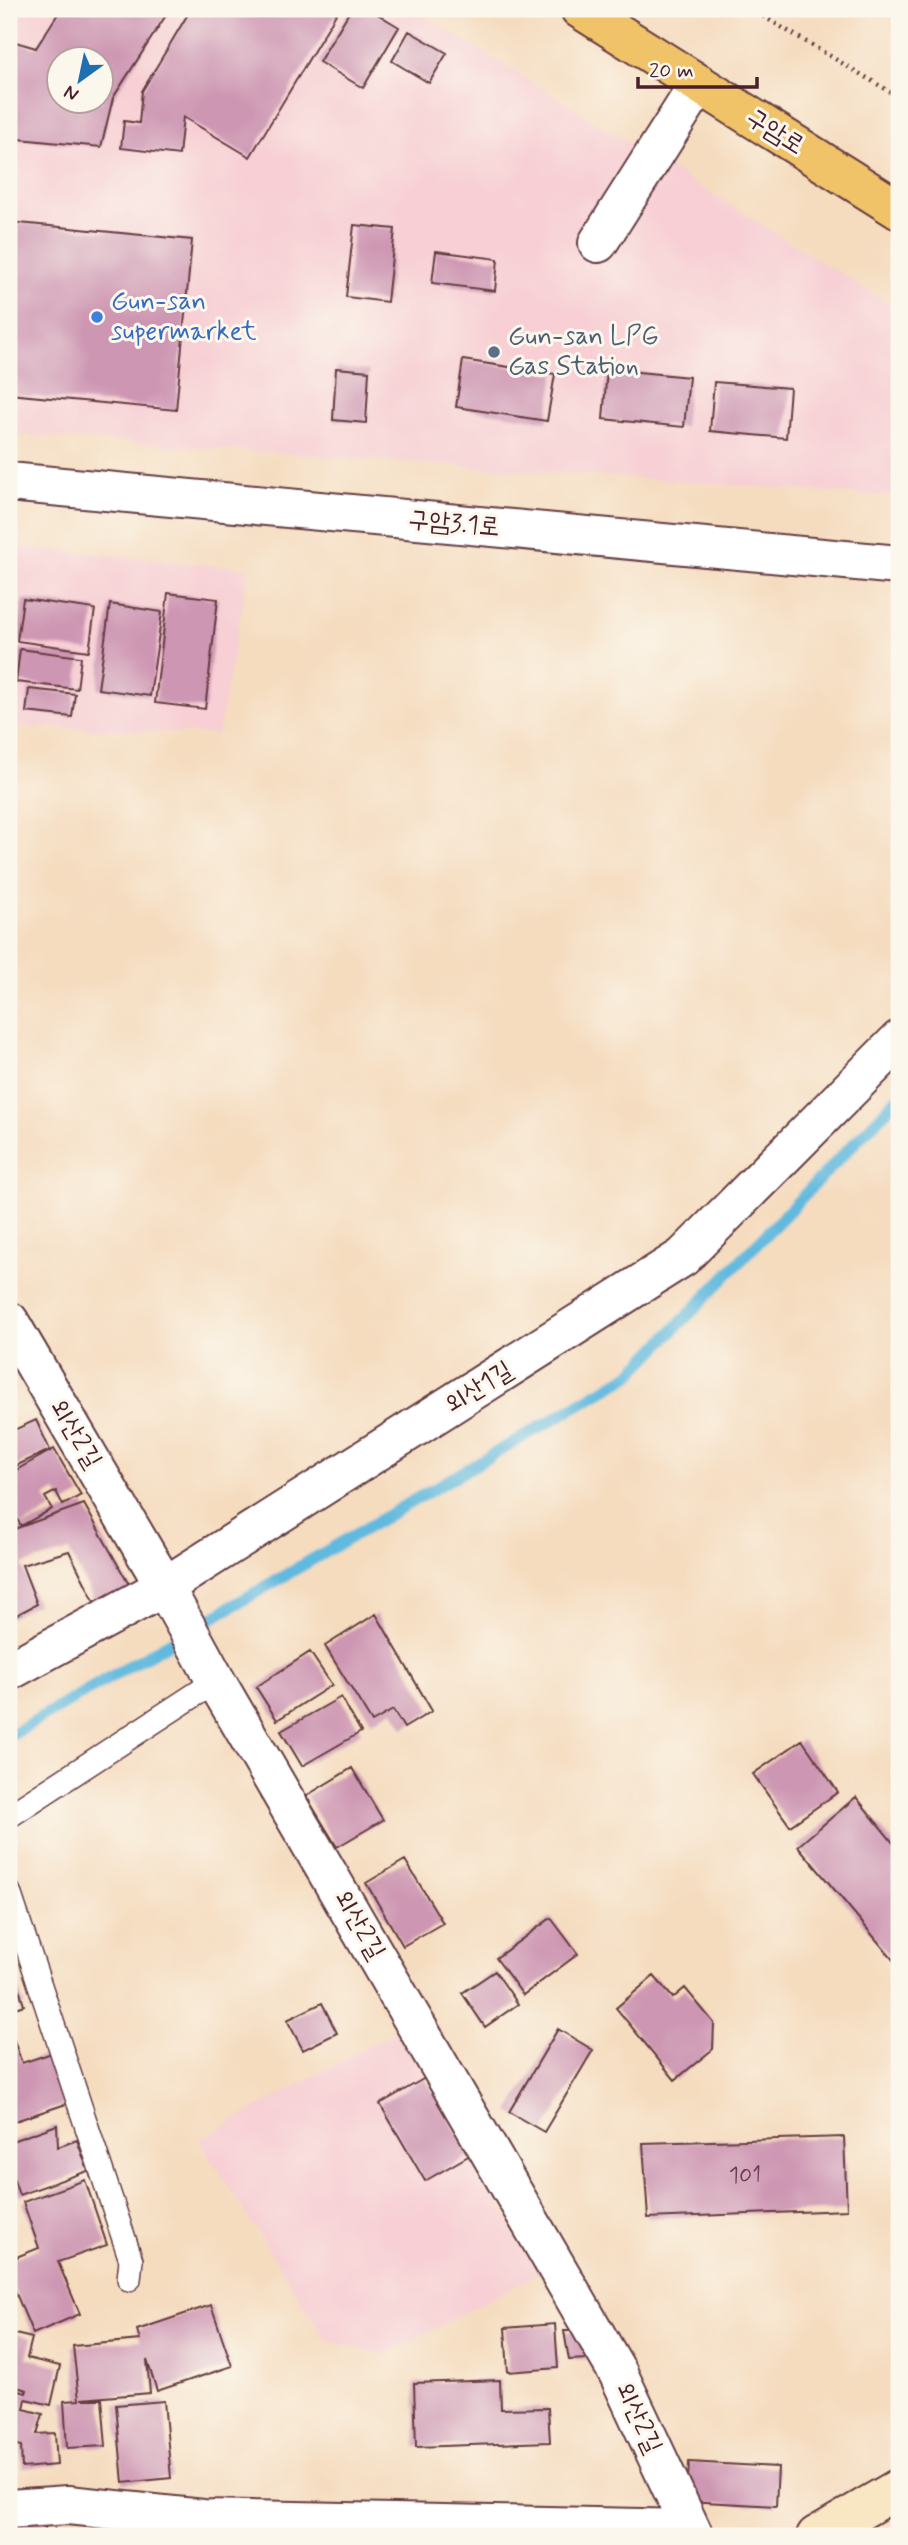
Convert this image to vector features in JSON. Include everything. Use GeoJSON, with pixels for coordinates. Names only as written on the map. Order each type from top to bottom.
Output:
{"type":"FeatureCollection","features":[{"type":"Feature","properties":{"kind":"main road","name":"구암로"},"geometry":{"type":"LineString","coordinates":[[580,9],[899,210]]}},
{"type":"Feature","properties":{"kind":"main road"},"geometry":{"type":"LineString","coordinates":[[816,2536],[899,2488]]}},
{"type":"Feature","properties":{"kind":"street"},"geometry":{"type":"LineString","coordinates":[[598,243],[699,84]]}},
{"type":"Feature","properties":{"kind":"street","name":"구암3.1로"},"geometry":{"type":"LineString","coordinates":[[9,482],[899,565]]}},
{"type":"Feature","properties":{"kind":"street","name":"외산1길"},"geometry":{"type":"LineString","coordinates":[[9,1671],[170,1597],[683,1257],[899,1040]]}},
{"type":"Feature","properties":{"kind":"street","name":"외산2길"},"geometry":{"type":"LineString","coordinates":[[15,1347],[170,1597],[618,2373],[692,2533]]}},
{"type":"Feature","properties":{"kind":"street"},"geometry":{"type":"LineString","coordinates":[[9,2508],[68,2505],[204,2519],[692,2533]]}},
{"type":"Feature","properties":{"kind":"lane"},"geometry":{"type":"LineString","coordinates":[[9,1816],[209,1668]]}},
{"type":"Feature","properties":{"kind":"lane"},"geometry":{"type":"LineString","coordinates":[[9,1892],[131,2260],[129,2278]]}},
{"type":"Feature","properties":{"kind":"path"},"geometry":{"type":"LineString","coordinates":[[751,9],[899,97]]}},
{"type":"Feature","properties":{"kind":"shaded area"},"geometry":{"type":"Polygon","coordinates":[[[9,9],[414,9],[899,310],[899,497],[9,434],[9,9]]]}},
{"type":"Feature","properties":{"kind":"shaded area"},"geometry":{"type":"Polygon","coordinates":[[[9,546],[247,568],[218,734],[9,726],[9,546]]]}},
{"type":"Feature","properties":{"kind":"shaded area"},"geometry":{"type":"Polygon","coordinates":[[[398,2030],[539,2273],[385,2355],[327,2341],[199,2140],[398,2030]]]}},
{"type":"Feature","properties":{"kind":"building"},"geometry":{"type":"Polygon","coordinates":[[[61,9],[170,9],[116,93],[116,46],[46,46],[46,116],[109,116],[101,147],[9,138],[9,40],[36,48],[61,9]]]}},
{"type":"Feature","properties":{"kind":"building"},"geometry":{"type":"Polygon","coordinates":[[[191,9],[339,9],[250,157],[183,117],[179,155],[121,148],[124,121],[139,123],[142,91],[191,9]]]}},
{"type":"Feature","properties":{"kind":"building"},"geometry":{"type":"Polygon","coordinates":[[[351,9],[369,9],[399,27],[363,88],[319,62],[351,9]]]}},
{"type":"Feature","properties":{"kind":"building"},"geometry":{"type":"Polygon","coordinates":[[[409,31],[447,53],[429,83],[392,61],[409,31]]]}},
{"type":"Feature","properties":{"kind":"building","name":"Gun-san supermarket"},"geometry":{"type":"Polygon","coordinates":[[[9,222],[192,240],[176,410],[9,394],[9,222]]]}},
{"type":"Feature","properties":{"kind":"building"},"geometry":{"type":"Polygon","coordinates":[[[354,225],[395,229],[387,302],[346,297],[354,225]]]}},
{"type":"Feature","properties":{"kind":"building"},"geometry":{"type":"Polygon","coordinates":[[[436,251],[498,259],[495,291],[432,283],[436,251]]]}},
{"type":"Feature","properties":{"kind":"building"},"geometry":{"type":"Polygon","coordinates":[[[463,360],[555,374],[547,421],[456,407],[463,360]]]}},
{"type":"Feature","properties":{"kind":"building"},"geometry":{"type":"Polygon","coordinates":[[[336,368],[369,371],[366,423],[333,420],[336,368]]]}},
{"type":"Feature","properties":{"kind":"building"},"geometry":{"type":"Polygon","coordinates":[[[607,369],[689,377],[684,427],[603,419],[607,369]]]}},
{"type":"Feature","properties":{"kind":"building"},"geometry":{"type":"Polygon","coordinates":[[[714,382],[790,388],[786,438],[710,431],[714,382]]]}},
{"type":"Feature","properties":{"kind":"building"},"geometry":{"type":"Polygon","coordinates":[[[168,593],[218,599],[205,709],[155,703],[168,593]]]}},
{"type":"Feature","properties":{"kind":"building"},"geometry":{"type":"Polygon","coordinates":[[[23,599],[95,609],[89,651],[17,641],[23,599]]]}},
{"type":"Feature","properties":{"kind":"building"},"geometry":{"type":"Polygon","coordinates":[[[110,604],[162,612],[150,696],[98,689],[110,604]]]}},
{"type":"Feature","properties":{"kind":"building"},"geometry":{"type":"Polygon","coordinates":[[[20,649],[81,657],[77,689],[16,682],[20,649]]]}},
{"type":"Feature","properties":{"kind":"building"},"geometry":{"type":"Polygon","coordinates":[[[29,689],[75,694],[72,717],[26,712],[29,689]]]}},
{"type":"Feature","properties":{"kind":"building"},"geometry":{"type":"Polygon","coordinates":[[[36,1420],[50,1450],[9,1469],[9,1423],[12,1431],[36,1420]]]}},
{"type":"Feature","properties":{"kind":"building"},"geometry":{"type":"Polygon","coordinates":[[[54,1449],[81,1495],[63,1505],[56,1491],[45,1497],[52,1509],[21,1526],[9,1505],[9,1474],[54,1449]]]}},
{"type":"Feature","properties":{"kind":"building"},"geometry":{"type":"Polygon","coordinates":[[[84,1504],[132,1590],[97,1607],[69,1551],[22,1565],[37,1604],[9,1619],[9,1531],[84,1504]]]}},
{"type":"Feature","properties":{"kind":"building"},"geometry":{"type":"Polygon","coordinates":[[[376,1614],[432,1711],[404,1728],[393,1710],[372,1722],[325,1646],[376,1614]]]}},
{"type":"Feature","properties":{"kind":"building"},"geometry":{"type":"Polygon","coordinates":[[[310,1652],[332,1685],[277,1720],[256,1687],[310,1652]]]}},
{"type":"Feature","properties":{"kind":"building"},"geometry":{"type":"Polygon","coordinates":[[[341,1697],[361,1732],[302,1766],[281,1731],[341,1697]]]}},
{"type":"Feature","properties":{"kind":"building"},"geometry":{"type":"Polygon","coordinates":[[[802,1740],[838,1792],[790,1826],[753,1774],[802,1740]]]}},
{"type":"Feature","properties":{"kind":"building"},"geometry":{"type":"Polygon","coordinates":[[[352,1768],[383,1820],[337,1847],[306,1796],[352,1768]]]}},
{"type":"Feature","properties":{"kind":"building"},"geometry":{"type":"Polygon","coordinates":[[[856,1797],[899,1850],[899,1967],[798,1846],[856,1797]]]}},
{"type":"Feature","properties":{"kind":"building"},"geometry":{"type":"Polygon","coordinates":[[[405,1860],[443,1923],[403,1946],[366,1883],[405,1860]]]}},
{"type":"Feature","properties":{"kind":"building"},"geometry":{"type":"Polygon","coordinates":[[[551,1918],[578,1954],[523,1995],[496,1958],[551,1918]]]}},
{"type":"Feature","properties":{"kind":"building"},"geometry":{"type":"Polygon","coordinates":[[[12,1967],[24,2005],[9,2010],[9,1968],[12,1967]]]}},
{"type":"Feature","properties":{"kind":"building"},"geometry":{"type":"Polygon","coordinates":[[[495,1971],[518,2004],[485,2027],[462,1993],[495,1971]]]}},
{"type":"Feature","properties":{"kind":"building"},"geometry":{"type":"Polygon","coordinates":[[[654,1976],[673,1998],[685,1988],[714,2023],[713,2049],[675,2080],[616,2008],[654,1976]]]}},
{"type":"Feature","properties":{"kind":"building"},"geometry":{"type":"Polygon","coordinates":[[[322,2003],[337,2033],[303,2050],[287,2020],[322,2003]]]}},
{"type":"Feature","properties":{"kind":"building"},"geometry":{"type":"Polygon","coordinates":[[[558,2029],[593,2050],[544,2132],[509,2112],[558,2029]]]}},
{"type":"Feature","properties":{"kind":"building"},"geometry":{"type":"Polygon","coordinates":[[[11,2032],[22,2063],[52,2053],[69,2103],[9,2123],[11,2032]]]}},
{"type":"Feature","properties":{"kind":"building"},"geometry":{"type":"Polygon","coordinates":[[[425,2078],[470,2155],[425,2181],[380,2104],[425,2078]]]}},
{"type":"Feature","properties":{"kind":"building"},"geometry":{"type":"Polygon","coordinates":[[[57,2125],[58,2147],[77,2140],[88,2171],[19,2195],[9,2166],[9,2142],[57,2125]]]}},
{"type":"Feature","properties":{"kind":"building"},"geometry":{"type":"Polygon","coordinates":[[[844,2137],[847,2210],[648,2218],[643,2143],[844,2137]]]}},
{"type":"Feature","properties":{"kind":"building"},"geometry":{"type":"Polygon","coordinates":[[[85,2180],[107,2245],[58,2262],[80,2314],[33,2334],[9,2277],[9,2260],[39,2248],[23,2202],[85,2180]]]}},
{"type":"Feature","properties":{"kind":"building"},"geometry":{"type":"Polygon","coordinates":[[[211,2305],[232,2366],[157,2391],[147,2360],[150,2393],[81,2399],[102,2399],[106,2446],[67,2448],[64,2401],[79,2400],[73,2346],[140,2340],[137,2330],[211,2305]]]}},
{"type":"Feature","properties":{"kind":"building"},"geometry":{"type":"Polygon","coordinates":[[[555,2324],[558,2368],[508,2372],[505,2328],[555,2324]]]}},
{"type":"Feature","properties":{"kind":"building"},"geometry":{"type":"Polygon","coordinates":[[[564,2331],[578,2331],[588,2359],[569,2360],[564,2331]]]}},
{"type":"Feature","properties":{"kind":"building"},"geometry":{"type":"Polygon","coordinates":[[[11,2333],[32,2338],[27,2358],[60,2366],[51,2405],[26,2399],[24,2409],[43,2414],[37,2434],[55,2433],[57,2465],[22,2468],[21,2446],[9,2443],[9,2388],[26,2393],[27,2390],[9,2385],[11,2333]]]}},
{"type":"Feature","properties":{"kind":"building"},"geometry":{"type":"Polygon","coordinates":[[[500,2380],[501,2409],[548,2408],[550,2442],[416,2447],[414,2383],[500,2380]]]}},
{"type":"Feature","properties":{"kind":"building"},"geometry":{"type":"Polygon","coordinates":[[[164,2401],[171,2478],[123,2483],[116,2405],[164,2401]]]}},
{"type":"Feature","properties":{"kind":"building"},"geometry":{"type":"Polygon","coordinates":[[[689,2462],[778,2467],[776,2506],[687,2501],[689,2462]]]}},
{"type":"Feature","properties":{"kind":"building"},"geometry":{"type":"Polygon","coordinates":[[[9,2519],[45,2520],[45,2536],[9,2536],[9,2519]]]}},
{"type":"Feature","properties":{"kind":"building"},"geometry":{"type":"Polygon","coordinates":[[[55,2523],[134,2526],[133,2536],[54,2536],[55,2523]]]}},
{"type":"Feature","properties":{"kind":"waterway"},"geometry":{"type":"LineString","coordinates":[[9,1736],[631,1374],[899,1097]]}},
{"type":"Feature","properties":{"kind":"place","name":"Gun-san supermarket"},"geometry":{"type":"Point","coordinates":[97,317]}},
{"type":"Feature","properties":{"kind":"place","name":"Gun-san LPG Gas Station"},"geometry":{"type":"Point","coordinates":[494,352]}}]}
